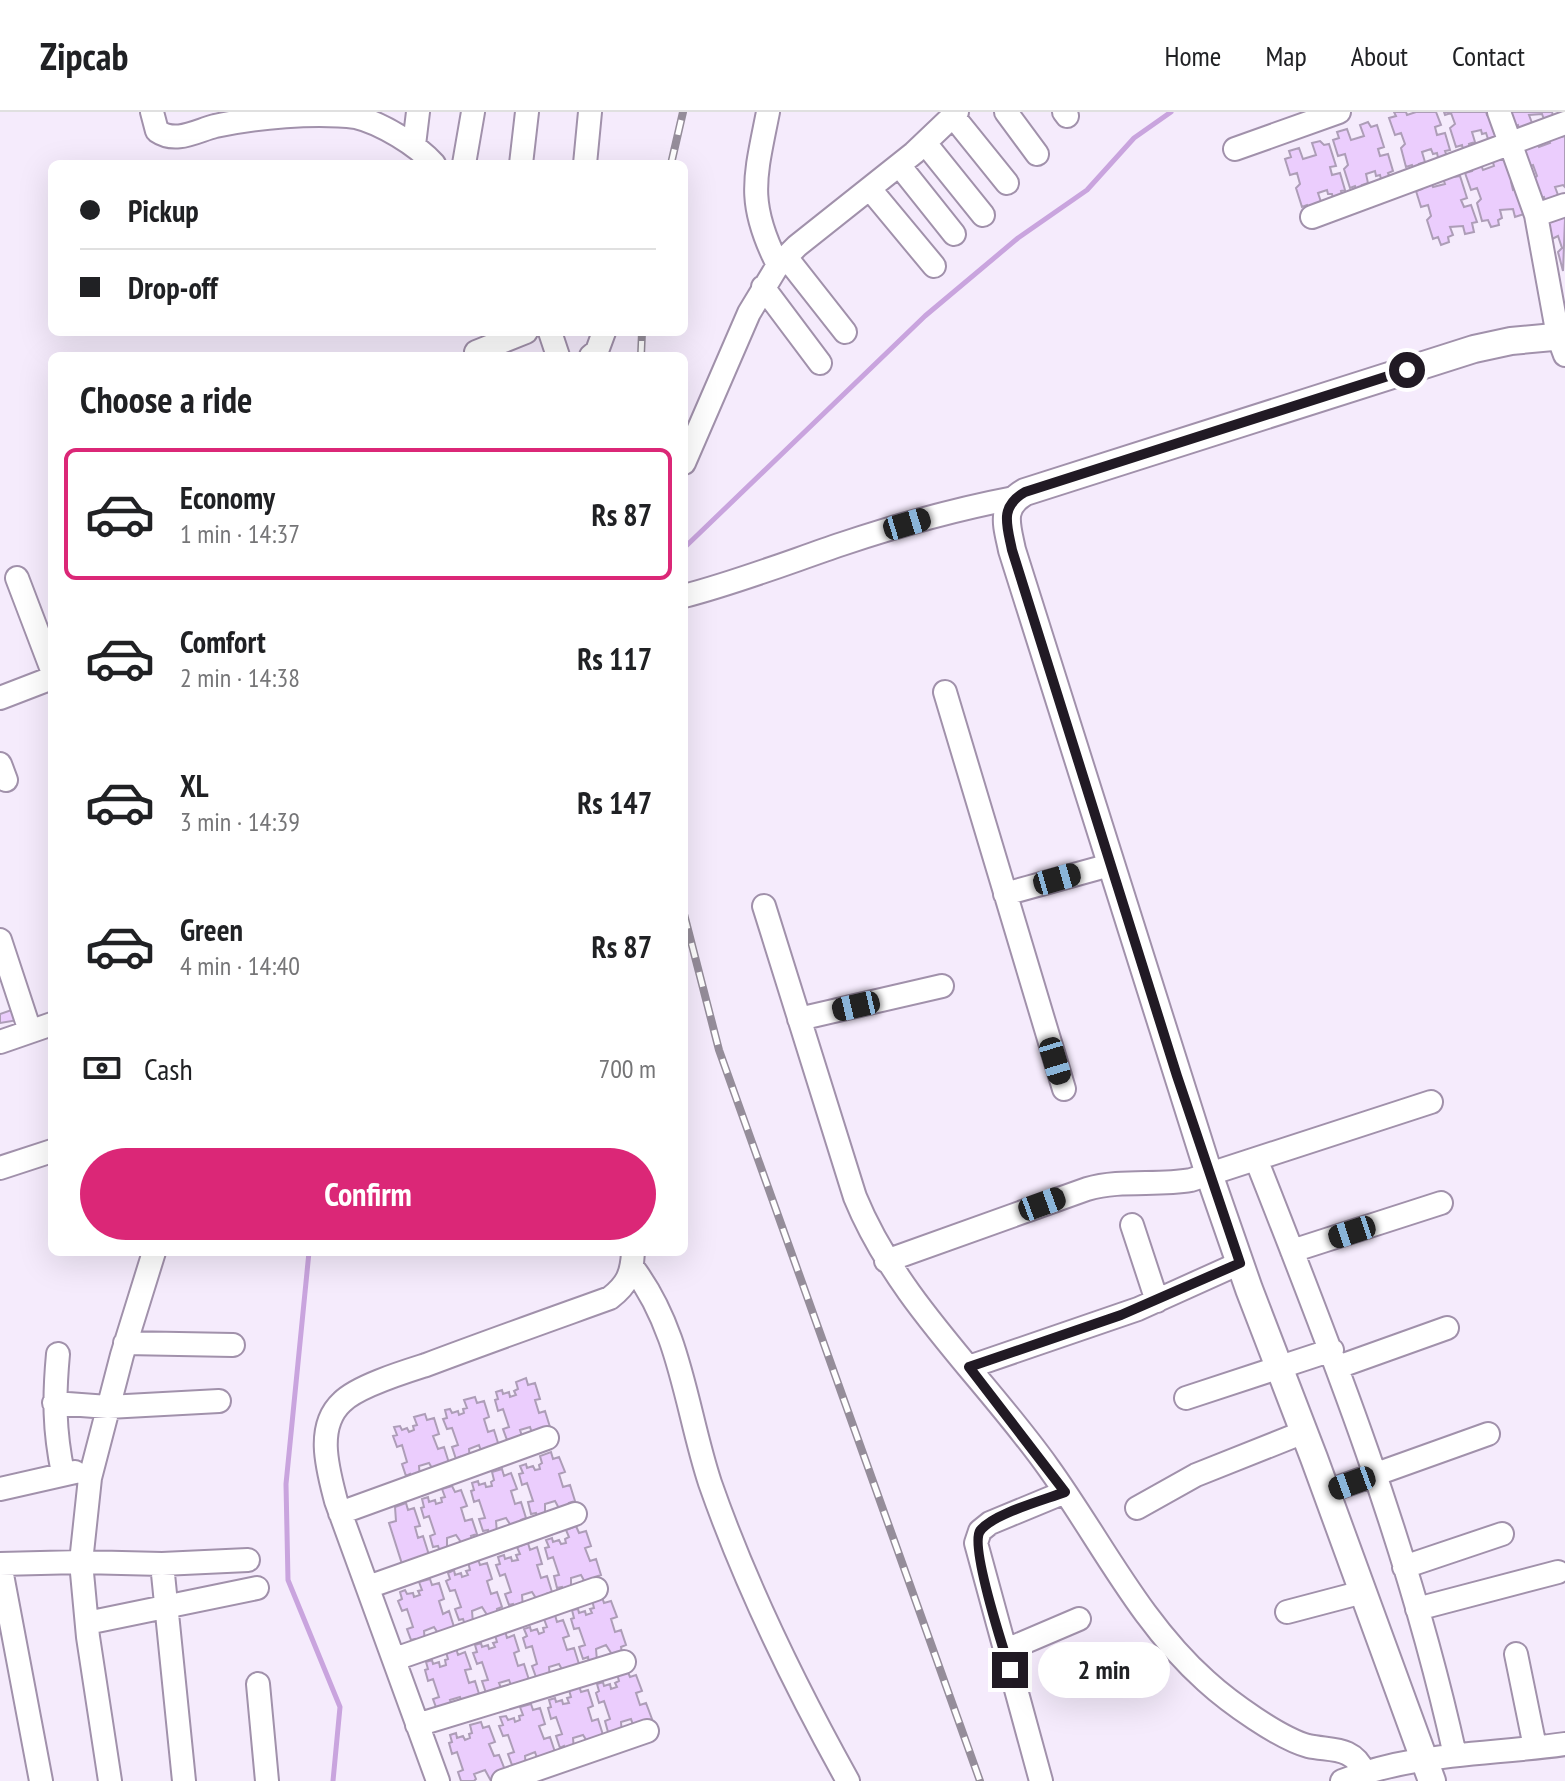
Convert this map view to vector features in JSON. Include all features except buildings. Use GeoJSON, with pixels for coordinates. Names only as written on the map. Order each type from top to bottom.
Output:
{"type":"FeatureCollection","features":[{"type":"Feature","properties":{"kind":"street"},"geometry":{"type":"LineString","coordinates":[[152,112],[157,131],[163,135],[182,136],[213,120],[265,114],[356,114],[414,145],[430,160]]}},
{"type":"Feature","properties":{"kind":"street"},"geometry":{"type":"LineString","coordinates":[[414,145],[418,112]]}},
{"type":"Feature","properties":{"kind":"street"},"geometry":{"type":"LineString","coordinates":[[465,160],[473,112]]}},
{"type":"Feature","properties":{"kind":"street"},"geometry":{"type":"LineString","coordinates":[[521,160],[527,112]]}},
{"type":"Feature","properties":{"kind":"street"},"geometry":{"type":"LineString","coordinates":[[585,160],[590,112]]}},
{"type":"Feature","properties":{"kind":"street"},"geometry":{"type":"LineString","coordinates":[[768,112],[756,179],[756,208],[763,236],[845,332]]}},
{"type":"Feature","properties":{"kind":"street"},"geometry":{"type":"LineString","coordinates":[[1006,112],[1037,154]]}},
{"type":"Feature","properties":{"kind":"street"},"geometry":{"type":"LineString","coordinates":[[1235,149],[1339,112]]}},
{"type":"Feature","properties":{"kind":"street"},"geometry":{"type":"LineString","coordinates":[[688,595],[734,583],[924,518],[1014,498],[1138,455],[1474,349],[1511,341],[1563,342],[1536,215],[1499,112]]}},
{"type":"Feature","properties":{"kind":"street"},"geometry":{"type":"LineString","coordinates":[[688,454],[749,313],[782,261],[925,143],[955,114],[1007,183]]}},
{"type":"Feature","properties":{"kind":"street"},"geometry":{"type":"LineString","coordinates":[[1312,217],[1565,123]]}},
{"type":"Feature","properties":{"kind":"street"},"geometry":{"type":"LineString","coordinates":[[925,143],[983,215]]}},
{"type":"Feature","properties":{"kind":"street"},"geometry":{"type":"LineString","coordinates":[[899,165],[954,234]]}},
{"type":"Feature","properties":{"kind":"street"},"geometry":{"type":"LineString","coordinates":[[870,189],[934,266]]}},
{"type":"Feature","properties":{"kind":"street"},"geometry":{"type":"LineString","coordinates":[[1536,215],[1565,205]]}},
{"type":"Feature","properties":{"kind":"street"},"geometry":{"type":"LineString","coordinates":[[763,287],[820,363]]}},
{"type":"Feature","properties":{"kind":"street"},"geometry":{"type":"LineString","coordinates":[[476,352],[516,336]]}},
{"type":"Feature","properties":{"kind":"street"},"geometry":{"type":"LineString","coordinates":[[1014,498],[1006,517],[1012,550],[1209,1174],[1427,1769]]}},
{"type":"Feature","properties":{"kind":"street"},"geometry":{"type":"LineString","coordinates":[[17,578],[48,659]]}},
{"type":"Feature","properties":{"kind":"street"},"geometry":{"type":"LineString","coordinates":[[0,698],[48,680]]}},
{"type":"Feature","properties":{"kind":"street"},"geometry":{"type":"LineString","coordinates":[[945,692],[1064,1089]]}},
{"type":"Feature","properties":{"kind":"street"},"geometry":{"type":"LineString","coordinates":[[1005,894],[1110,865]]}},
{"type":"Feature","properties":{"kind":"street"},"geometry":{"type":"LineString","coordinates":[[764,906],[855,1197],[886,1261],[1065,1492],[1144,1613],[1168,1643],[1208,1683],[1294,1741],[1351,1754],[1364,1772]]}},
{"type":"Feature","properties":{"kind":"street"},"geometry":{"type":"LineString","coordinates":[[0,940],[30,1031]]}},
{"type":"Feature","properties":{"kind":"street"},"geometry":{"type":"LineString","coordinates":[[799,1019],[942,986]]}},
{"type":"Feature","properties":{"kind":"street"},"geometry":{"type":"LineString","coordinates":[[0,1042],[48,1025]]}},
{"type":"Feature","properties":{"kind":"street"},"geometry":{"type":"LineString","coordinates":[[886,1261],[1102,1185],[1176,1183],[1431,1102]]}},
{"type":"Feature","properties":{"kind":"street"},"geometry":{"type":"LineString","coordinates":[[0,1168],[48,1152]]}},
{"type":"Feature","properties":{"kind":"street"},"geometry":{"type":"LineString","coordinates":[[1256,1159],[1377,1474],[1439,1684],[1455,1755]]}},
{"type":"Feature","properties":{"kind":"street"},"geometry":{"type":"LineString","coordinates":[[1292,1251],[1441,1203]]}},
{"type":"Feature","properties":{"kind":"street"},"geometry":{"type":"LineString","coordinates":[[1132,1225],[1157,1301]]}},
{"type":"Feature","properties":{"kind":"street"},"geometry":{"type":"LineString","coordinates":[[110,1781],[81,1562],[92,1470],[125,1343],[153,1256]]}},
{"type":"Feature","properties":{"kind":"street"},"geometry":{"type":"LineString","coordinates":[[438,1781],[340,1513],[325,1461],[325,1440],[332,1418],[341,1402],[388,1378],[610,1298],[625,1286],[633,1260]]}},
{"type":"Feature","properties":{"kind":"street"},"geometry":{"type":"LineString","coordinates":[[633,1260],[667,1325],[711,1484],[738,1552],[795,1684],[848,1781]]}},
{"type":"Feature","properties":{"kind":"street"},"geometry":{"type":"LineString","coordinates":[[969,1367],[1157,1301],[1240,1263]]}},
{"type":"Feature","properties":{"kind":"street"},"geometry":{"type":"LineString","coordinates":[[1186,1398],[1280,1368],[1335,1358],[1447,1328]]}},
{"type":"Feature","properties":{"kind":"street"},"geometry":{"type":"LineString","coordinates":[[125,1343],[233,1345]]}},
{"type":"Feature","properties":{"kind":"street"},"geometry":{"type":"LineString","coordinates":[[58,1354],[54,1403],[56,1438],[63,1473]]}},
{"type":"Feature","properties":{"kind":"street"},"geometry":{"type":"LineString","coordinates":[[54,1403],[108,1407],[219,1401]]}},
{"type":"Feature","properties":{"kind":"street"},"geometry":{"type":"LineString","coordinates":[[1137,1508],[1196,1475],[1304,1432]]}},
{"type":"Feature","properties":{"kind":"street"},"geometry":{"type":"LineString","coordinates":[[1326,1492],[1488,1434]]}},
{"type":"Feature","properties":{"kind":"street"},"geometry":{"type":"LineString","coordinates":[[340,1513],[547,1438]]}},
{"type":"Feature","properties":{"kind":"street"},"geometry":{"type":"LineString","coordinates":[[0,1489],[63,1473],[92,1470]]}},
{"type":"Feature","properties":{"kind":"street"},"geometry":{"type":"LineString","coordinates":[[1041,1781],[979,1559],[977,1536],[985,1526],[999,1518],[1065,1492]]}},
{"type":"Feature","properties":{"kind":"street"},"geometry":{"type":"LineString","coordinates":[[368,1587],[575,1514]]}},
{"type":"Feature","properties":{"kind":"street"},"geometry":{"type":"LineString","coordinates":[[1404,1567],[1502,1534]]}},
{"type":"Feature","properties":{"kind":"street"},"geometry":{"type":"LineString","coordinates":[[41,1781],[0,1564],[162,1564],[248,1560]]}},
{"type":"Feature","properties":{"kind":"street"},"geometry":{"type":"LineString","coordinates":[[162,1564],[184,1781]]}},
{"type":"Feature","properties":{"kind":"street"},"geometry":{"type":"LineString","coordinates":[[1417,1609],[1558,1572]]}},
{"type":"Feature","properties":{"kind":"street"},"geometry":{"type":"LineString","coordinates":[[87,1623],[257,1588]]}},
{"type":"Feature","properties":{"kind":"street"},"geometry":{"type":"LineString","coordinates":[[395,1659],[596,1589]]}},
{"type":"Feature","properties":{"kind":"street"},"geometry":{"type":"LineString","coordinates":[[1287,1612],[1363,1592]]}},
{"type":"Feature","properties":{"kind":"street"},"geometry":{"type":"LineString","coordinates":[[1004,1651],[1079,1619]]}},
{"type":"Feature","properties":{"kind":"street"},"geometry":{"type":"LineString","coordinates":[[1516,1654],[1535,1747]]}},
{"type":"Feature","properties":{"kind":"street"},"geometry":{"type":"LineString","coordinates":[[417,1725],[624,1662]]}},
{"type":"Feature","properties":{"kind":"street"},"geometry":{"type":"LineString","coordinates":[[258,1684],[267,1781]]}},
{"type":"Feature","properties":{"kind":"street"},"geometry":{"type":"LineString","coordinates":[[503,1781],[647,1731]]}},
{"type":"Feature","properties":{"kind":"street"},"geometry":{"type":"LineString","coordinates":[[1342,1781],[1364,1772],[1427,1769],[1455,1755],[1565,1744]]}},
{"type":"Feature","properties":{"kind":"waterway"},"geometry":{"type":"LineString","coordinates":[[688,544],[925,316],[1018,238],[1087,190],[1134,138],[1171,112]]}},
{"type":"Feature","properties":{"kind":"waterway"},"geometry":{"type":"LineString","coordinates":[[309,1256],[286,1484],[288,1580],[340,1707],[333,1781]]}},
{"type":"Feature","properties":{"kind":"railway"},"geometry":{"type":"LineString","coordinates":[[672,160],[683,112]]}},
{"type":"Feature","properties":{"kind":"railway"},"geometry":{"type":"LineString","coordinates":[[641,352],[642,336]]}},
{"type":"Feature","properties":{"kind":"railway"},"geometry":{"type":"LineString","coordinates":[[688,930],[719,1050],[980,1781]]}},
{"type":"Feature","properties":{"kind":"route"},"geometry":{"type":"LineString","coordinates":[[1010,1670],[979,1559],[977,1536],[985,1526],[999,1518],[1065,1492],[1004,1408],[969,1367],[1121,1315],[1240,1263],[1177,1076],[1012,550],[1006,517],[1009,507],[1014,498],[1025,492],[1407,370]]}}]}
